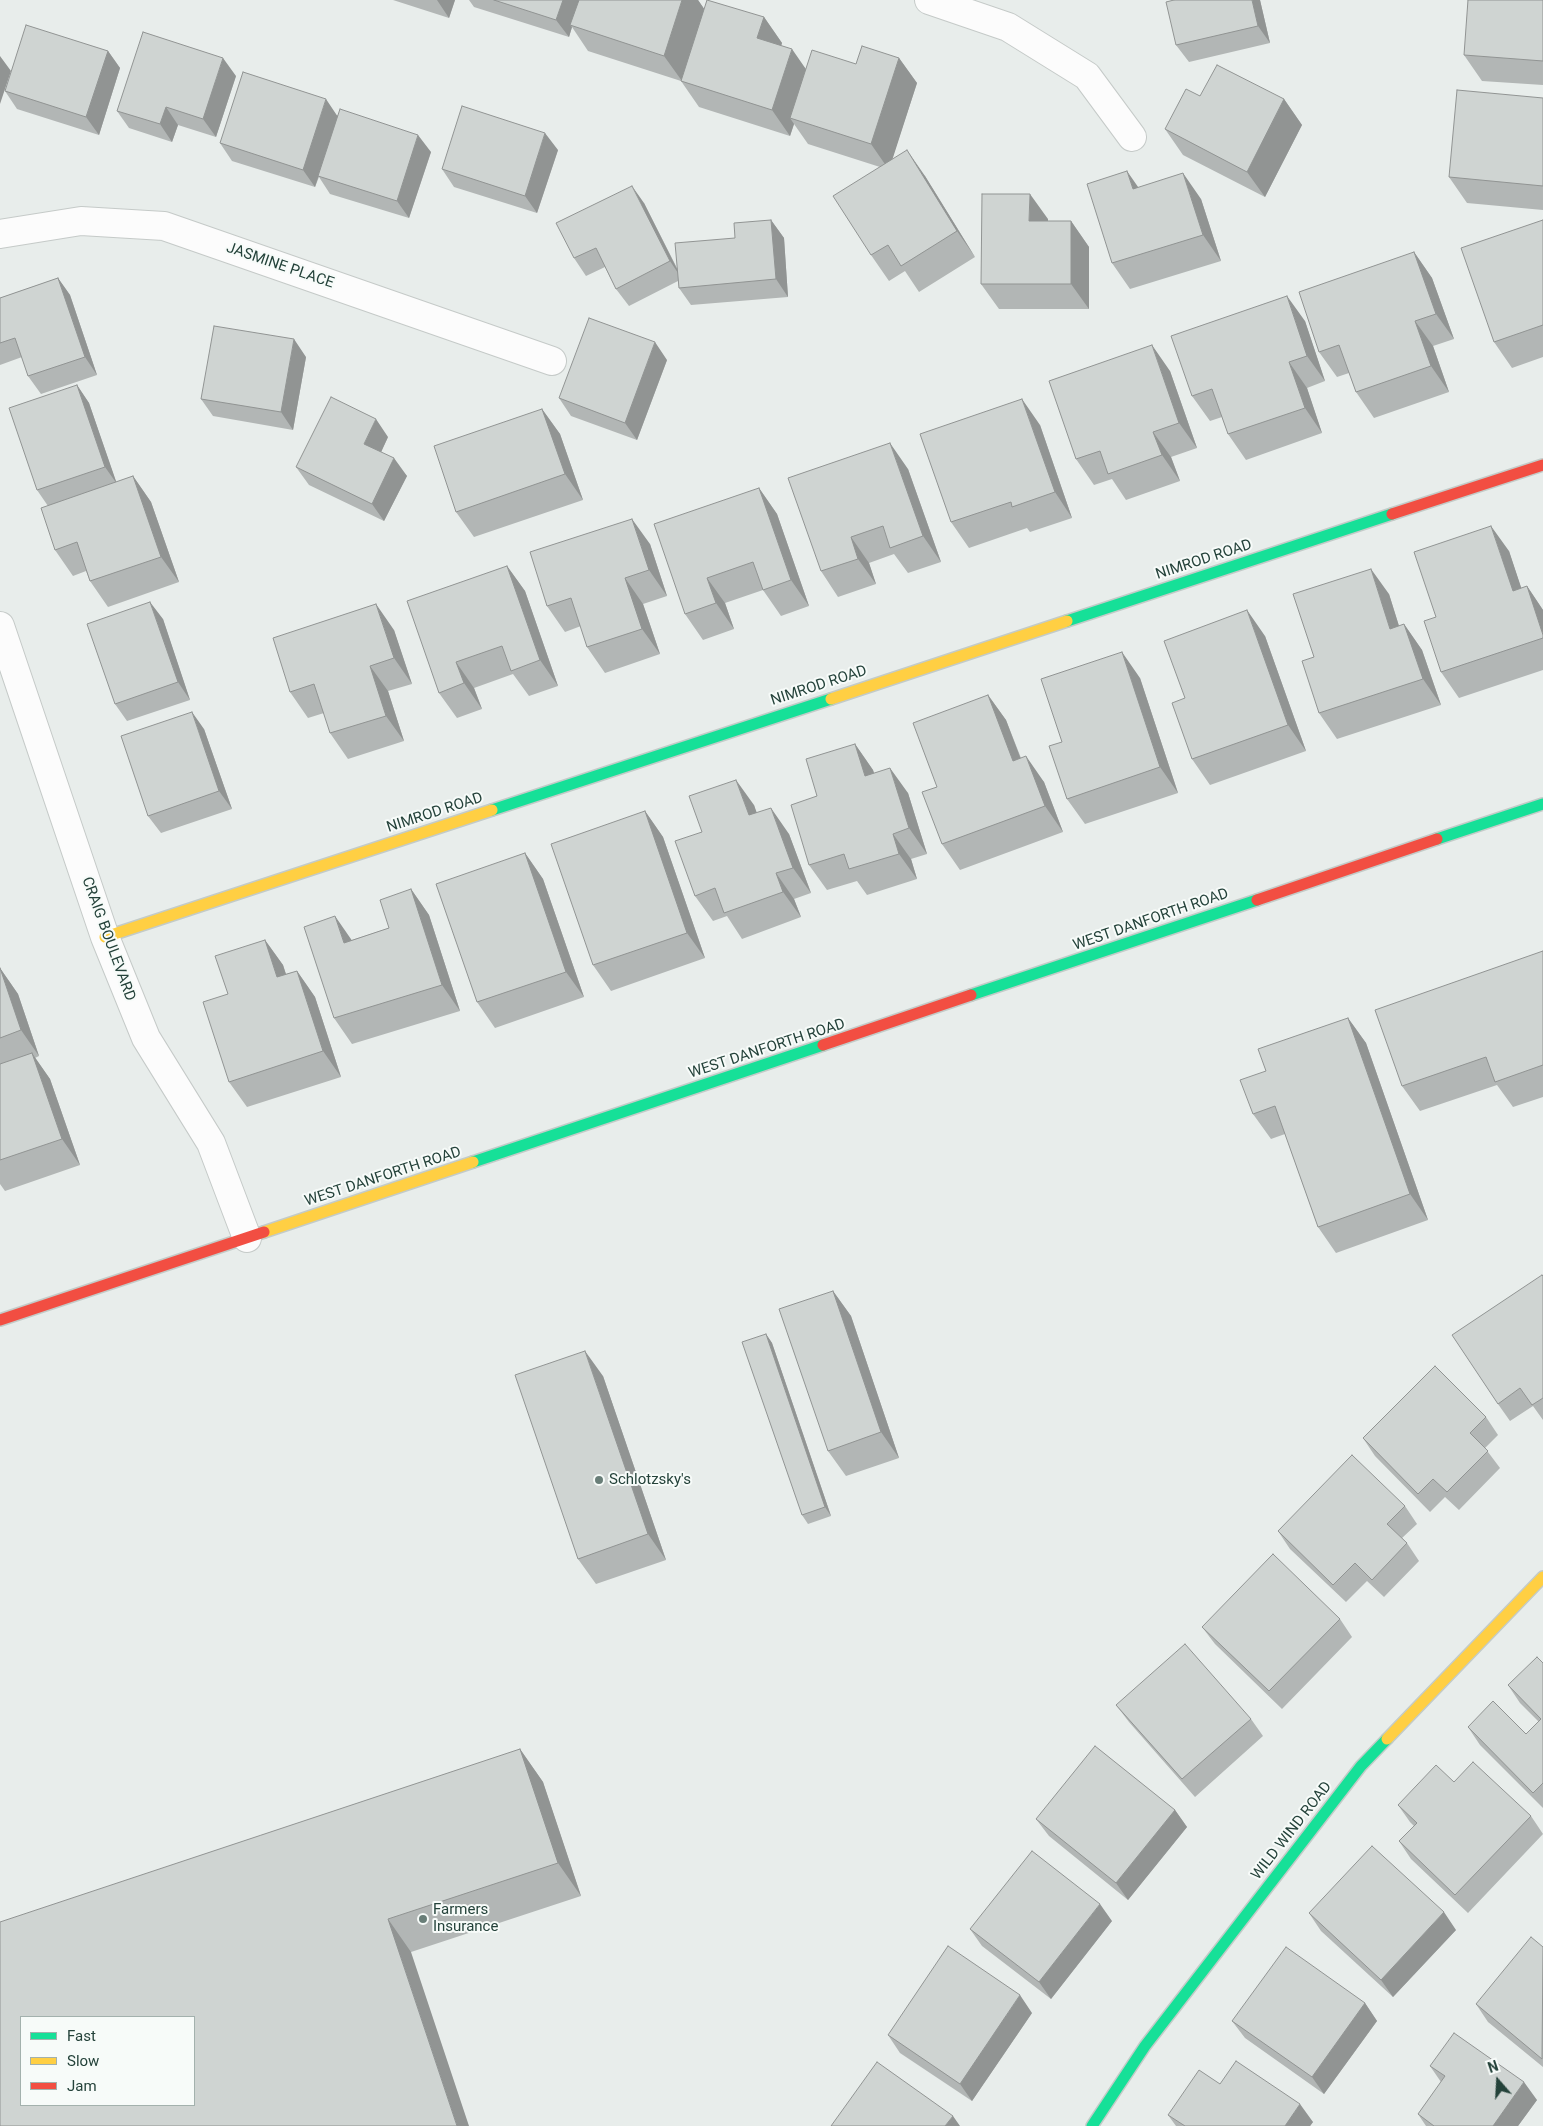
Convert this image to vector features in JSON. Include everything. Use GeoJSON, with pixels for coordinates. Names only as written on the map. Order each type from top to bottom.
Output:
{"type":"FeatureCollection","features":[{"type":"Feature","properties":{"kind":"street"},"geometry":{"type":"LineString","coordinates":[[929,0],[1008,27],[1087,76],[1132,137]]}},
{"type":"Feature","properties":{"kind":"street","name":"JASMINE PLACE"},"geometry":{"type":"LineString","coordinates":[[0,234],[81,221],[164,226],[552,361]]}},
{"type":"Feature","properties":{"kind":"street","name":"NIMROD ROAD"},"geometry":{"type":"LineString","coordinates":[[105,937],[1543,465]]}},
{"type":"Feature","properties":{"kind":"street","name":"CRAIG BOULEVARD"},"geometry":{"type":"LineString","coordinates":[[0,626],[105,937],[146,1038],[212,1144],[247,1238]]}},
{"type":"Feature","properties":{"kind":"street","name":"WEST DANFORTH ROAD"},"geometry":{"type":"LineString","coordinates":[[0,1320],[1543,804]]}},
{"type":"Feature","properties":{"kind":"street","name":"WILD WIND ROAD"},"geometry":{"type":"LineString","coordinates":[[1092,2126],[1145,2046],[1361,1766],[1543,1577]]}},
{"type":"Feature","properties":{"kind":"building"},"geometry":{"type":"Polygon","coordinates":[[[494,0],[563,0],[556,20],[494,0]]]}},
{"type":"Feature","properties":{"kind":"building"},"geometry":{"type":"Polygon","coordinates":[[[579,0],[682,0],[664,56],[570,25],[579,0]]]}},
{"type":"Feature","properties":{"kind":"building"},"geometry":{"type":"Polygon","coordinates":[[[707,0],[764,17],[757,38],[792,49],[772,110],[681,81],[707,0]]]}},
{"type":"Feature","properties":{"kind":"building"},"geometry":{"type":"Polygon","coordinates":[[[1174,0],[1252,0],[1258,26],[1176,45],[1166,2],[1174,0]]]}},
{"type":"Feature","properties":{"kind":"building"},"geometry":{"type":"Polygon","coordinates":[[[1468,0],[1543,0],[1543,61],[1464,55],[1468,0]]]}},
{"type":"Feature","properties":{"kind":"building"},"geometry":{"type":"Polygon","coordinates":[[[26,25],[108,51],[86,117],[5,91],[26,25]]]}},
{"type":"Feature","properties":{"kind":"building"},"geometry":{"type":"Polygon","coordinates":[[[143,32],[223,58],[203,119],[166,107],[160,124],[117,111],[143,32]]]}},
{"type":"Feature","properties":{"kind":"building"},"geometry":{"type":"Polygon","coordinates":[[[862,46],[899,58],[871,144],[790,118],[812,50],[856,64],[862,46]]]}},
{"type":"Feature","properties":{"kind":"building"},"geometry":{"type":"Polygon","coordinates":[[[1217,65],[1284,99],[1247,172],[1165,129],[1186,89],[1200,96],[1217,65]]]}},
{"type":"Feature","properties":{"kind":"building"},"geometry":{"type":"Polygon","coordinates":[[[243,72],[326,99],[303,170],[220,143],[243,72]]]}},
{"type":"Feature","properties":{"kind":"building"},"geometry":{"type":"Polygon","coordinates":[[[1457,90],[1543,98],[1543,186],[1449,177],[1457,90]]]}},
{"type":"Feature","properties":{"kind":"building"},"geometry":{"type":"Polygon","coordinates":[[[462,106],[545,133],[525,196],[442,169],[462,106]]]}},
{"type":"Feature","properties":{"kind":"building"},"geometry":{"type":"Polygon","coordinates":[[[340,109],[418,135],[397,201],[318,176],[340,109]]]}},
{"type":"Feature","properties":{"kind":"building"},"geometry":{"type":"Polygon","coordinates":[[[907,150],[957,231],[901,266],[888,245],[871,255],[833,196],[907,150]]]}},
{"type":"Feature","properties":{"kind":"building"},"geometry":{"type":"Polygon","coordinates":[[[1127,171],[1133,189],[1183,173],[1203,235],[1112,263],[1087,184],[1127,171]]]}},
{"type":"Feature","properties":{"kind":"building"},"geometry":{"type":"Polygon","coordinates":[[[632,186],[670,261],[616,289],[596,248],[574,258],[556,223],[632,186]]]}},
{"type":"Feature","properties":{"kind":"building"},"geometry":{"type":"Polygon","coordinates":[[[982,194],[1030,194],[1029,221],[1071,221],[1071,284],[981,284],[982,194]]]}},
{"type":"Feature","properties":{"kind":"building"},"geometry":{"type":"Polygon","coordinates":[[[771,220],[776,279],[679,288],[675,243],[735,238],[734,223],[771,220]]]}},
{"type":"Feature","properties":{"kind":"building"},"geometry":{"type":"Polygon","coordinates":[[[1543,220],[1543,325],[1494,342],[1461,248],[1543,220]]]}},
{"type":"Feature","properties":{"kind":"building"},"geometry":{"type":"Polygon","coordinates":[[[1414,252],[1436,314],[1415,321],[1431,366],[1356,392],[1339,345],[1319,352],[1299,292],[1414,252]]]}},
{"type":"Feature","properties":{"kind":"building"},"geometry":{"type":"Polygon","coordinates":[[[58,278],[85,357],[28,376],[15,338],[0,343],[0,298],[58,278]]]}},
{"type":"Feature","properties":{"kind":"building"},"geometry":{"type":"Polygon","coordinates":[[[1287,296],[1307,356],[1289,362],[1305,408],[1228,434],[1212,389],[1192,396],[1171,336],[1287,296]]]}},
{"type":"Feature","properties":{"kind":"building"},"geometry":{"type":"Polygon","coordinates":[[[589,318],[655,342],[625,423],[559,398],[589,318]]]}},
{"type":"Feature","properties":{"kind":"building"},"geometry":{"type":"Polygon","coordinates":[[[214,326],[294,339],[281,412],[201,399],[214,326]]]}},
{"type":"Feature","properties":{"kind":"building"},"geometry":{"type":"Polygon","coordinates":[[[1152,345],[1179,423],[1153,432],[1162,455],[1108,474],[1100,451],[1076,459],[1049,381],[1152,345]]]}},
{"type":"Feature","properties":{"kind":"building"},"geometry":{"type":"Polygon","coordinates":[[[77,385],[105,467],[37,490],[9,408],[77,385]]]}},
{"type":"Feature","properties":{"kind":"building"},"geometry":{"type":"Polygon","coordinates":[[[331,397],[376,419],[364,444],[394,458],[372,504],[296,467],[331,397]]]}},
{"type":"Feature","properties":{"kind":"building"},"geometry":{"type":"Polygon","coordinates":[[[1022,399],[1055,492],[1012,507],[1011,502],[951,522],[920,434],[1022,399]]]}},
{"type":"Feature","properties":{"kind":"building"},"geometry":{"type":"Polygon","coordinates":[[[542,409],[565,474],[456,512],[434,446],[542,409]]]}},
{"type":"Feature","properties":{"kind":"building"},"geometry":{"type":"Polygon","coordinates":[[[890,443],[923,536],[890,548],[883,526],[851,537],[858,559],[821,571],[788,478],[890,443]]]}},
{"type":"Feature","properties":{"kind":"building"},"geometry":{"type":"Polygon","coordinates":[[[133,476],[161,557],[90,581],[77,542],[55,550],[41,508],[133,476]]]}},
{"type":"Feature","properties":{"kind":"building"},"geometry":{"type":"Polygon","coordinates":[[[759,488],[791,580],[763,590],[753,562],[707,578],[716,603],[685,614],[654,524],[759,488]]]}},
{"type":"Feature","properties":{"kind":"building"},"geometry":{"type":"Polygon","coordinates":[[[632,519],[649,570],[625,578],[642,629],[587,647],[571,598],[547,606],[530,552],[632,519]]]}},
{"type":"Feature","properties":{"kind":"building"},"geometry":{"type":"Polygon","coordinates":[[[1491,526],[1513,591],[1527,586],[1543,638],[1441,672],[1424,621],[1436,617],[1414,552],[1491,526]]]}},
{"type":"Feature","properties":{"kind":"building"},"geometry":{"type":"Polygon","coordinates":[[[507,566],[540,660],[511,671],[502,646],[456,662],[464,683],[439,693],[407,601],[507,566]]]}},
{"type":"Feature","properties":{"kind":"building"},"geometry":{"type":"Polygon","coordinates":[[[1371,569],[1390,629],[1404,624],[1423,679],[1319,713],[1302,661],[1314,657],[1293,594],[1371,569]]]}},
{"type":"Feature","properties":{"kind":"building"},"geometry":{"type":"Polygon","coordinates":[[[150,602],[178,682],[115,704],[87,624],[150,602]]]}},
{"type":"Feature","properties":{"kind":"building"},"geometry":{"type":"Polygon","coordinates":[[[376,604],[394,658],[370,666],[386,716],[330,733],[314,684],[290,692],[273,638],[376,604]]]}},
{"type":"Feature","properties":{"kind":"building"},"geometry":{"type":"Polygon","coordinates":[[[1247,610],[1288,725],[1192,759],[1172,703],[1185,698],[1164,641],[1247,610]]]}},
{"type":"Feature","properties":{"kind":"building"},"geometry":{"type":"Polygon","coordinates":[[[1122,652],[1160,767],[1067,799],[1049,746],[1062,742],[1041,679],[1122,652]]]}},
{"type":"Feature","properties":{"kind":"building"},"geometry":{"type":"Polygon","coordinates":[[[988,695],[1013,761],[1026,756],[1045,806],[942,844],[922,792],[937,787],[913,723],[988,695]]]}},
{"type":"Feature","properties":{"kind":"building"},"geometry":{"type":"Polygon","coordinates":[[[192,712],[219,791],[148,816],[121,736],[192,712]]]}},
{"type":"Feature","properties":{"kind":"building"},"geometry":{"type":"Polygon","coordinates":[[[855,744],[865,776],[890,768],[909,828],[893,834],[899,854],[849,869],[844,854],[809,865],[791,805],[817,796],[806,759],[855,744]]]}},
{"type":"Feature","properties":{"kind":"building"},"geometry":{"type":"Polygon","coordinates":[[[736,780],[749,815],[771,808],[793,868],[776,873],[783,892],[724,913],[715,888],[695,896],[675,841],[702,832],[689,796],[736,780]]]}},
{"type":"Feature","properties":{"kind":"building"},"geometry":{"type":"Polygon","coordinates":[[[645,811],[687,933],[593,965],[551,844],[645,811]]]}},
{"type":"Feature","properties":{"kind":"building"},"geometry":{"type":"Polygon","coordinates":[[[525,853],[566,972],[477,1002],[436,884],[525,853]]]}},
{"type":"Feature","properties":{"kind":"building"},"geometry":{"type":"Polygon","coordinates":[[[411,889],[442,985],[334,1018],[304,927],[335,916],[344,943],[389,928],[380,900],[411,889]]]}},
{"type":"Feature","properties":{"kind":"building"},"geometry":{"type":"Polygon","coordinates":[[[265,940],[277,977],[297,971],[323,1051],[229,1082],[203,1002],[228,994],[215,956],[265,940]]]}},
{"type":"Feature","properties":{"kind":"building"},"geometry":{"type":"Polygon","coordinates":[[[1543,951],[1543,1065],[1495,1082],[1486,1057],[1402,1086],[1375,1010],[1543,951]]]}},
{"type":"Feature","properties":{"kind":"building"},"geometry":{"type":"Polygon","coordinates":[[[0,968],[21,1030],[0,1038],[0,968]]]}},
{"type":"Feature","properties":{"kind":"building"},"geometry":{"type":"Polygon","coordinates":[[[1348,1018],[1410,1194],[1318,1227],[1275,1106],[1253,1114],[1240,1080],[1266,1071],[1258,1049],[1348,1018]]]}},
{"type":"Feature","properties":{"kind":"building"},"geometry":{"type":"Polygon","coordinates":[[[32,1053],[62,1139],[0,1160],[0,1064],[32,1053]]]}},
{"type":"Feature","properties":{"kind":"building"},"geometry":{"type":"Polygon","coordinates":[[[1542,1275],[1543,1398],[1532,1405],[1520,1388],[1498,1404],[1452,1335],[1542,1275]]]}},
{"type":"Feature","properties":{"kind":"building"},"geometry":{"type":"Polygon","coordinates":[[[833,1291],[881,1432],[828,1451],[779,1309],[833,1291]]]}},
{"type":"Feature","properties":{"kind":"building"},"geometry":{"type":"Polygon","coordinates":[[[766,1334],[825,1507],[802,1515],[742,1342],[766,1334]]]}},
{"type":"Feature","properties":{"kind":"building","name":"Schlotzsky's"},"geometry":{"type":"Polygon","coordinates":[[[585,1351],[648,1534],[578,1559],[515,1375],[585,1351]]]}},
{"type":"Feature","properties":{"kind":"building"},"geometry":{"type":"Polygon","coordinates":[[[1435,1366],[1486,1417],[1470,1433],[1488,1451],[1447,1492],[1433,1479],[1418,1494],[1363,1438],[1435,1366]]]}},
{"type":"Feature","properties":{"kind":"building"},"geometry":{"type":"Polygon","coordinates":[[[1352,1455],[1405,1506],[1387,1524],[1407,1543],[1372,1580],[1355,1563],[1333,1585],[1278,1531],[1352,1455]]]}},
{"type":"Feature","properties":{"kind":"building"},"geometry":{"type":"Polygon","coordinates":[[[1273,1554],[1340,1619],[1269,1691],[1202,1627],[1273,1554]]]}},
{"type":"Feature","properties":{"kind":"building"},"geometry":{"type":"Polygon","coordinates":[[[1185,1644],[1251,1719],[1182,1779],[1116,1705],[1185,1644]]]}},
{"type":"Feature","properties":{"kind":"building"},"geometry":{"type":"Polygon","coordinates":[[[1537,1657],[1543,1663],[1543,1783],[1533,1793],[1468,1727],[1493,1701],[1526,1734],[1541,1719],[1508,1685],[1537,1657]]]}},
{"type":"Feature","properties":{"kind":"building"},"geometry":{"type":"Polygon","coordinates":[[[1095,1746],[1175,1810],[1116,1883],[1036,1819],[1095,1746]]]}},
{"type":"Feature","properties":{"kind":"building"},"geometry":{"type":"Polygon","coordinates":[[[520,1749],[558,1863],[388,1919],[457,2126],[0,2126],[0,1922],[520,1749]]]}},
{"type":"Feature","properties":{"kind":"building"},"geometry":{"type":"Polygon","coordinates":[[[1473,1762],[1531,1816],[1455,1895],[1399,1841],[1417,1823],[1398,1805],[1436,1765],[1454,1782],[1473,1762]]]}},
{"type":"Feature","properties":{"kind":"building"},"geometry":{"type":"Polygon","coordinates":[[[1372,1846],[1444,1912],[1381,1980],[1309,1913],[1372,1846]]]}},
{"type":"Feature","properties":{"kind":"building"},"geometry":{"type":"Polygon","coordinates":[[[1032,1851],[1100,1904],[1039,1982],[970,1929],[1032,1851]]]}},
{"type":"Feature","properties":{"kind":"building"},"geometry":{"type":"Polygon","coordinates":[[[1531,1937],[1543,1947],[1542,2059],[1476,2004],[1531,1937]]]}},
{"type":"Feature","properties":{"kind":"building"},"geometry":{"type":"Polygon","coordinates":[[[948,1946],[1020,1995],[960,2084],[888,2035],[948,1946]]]}},
{"type":"Feature","properties":{"kind":"building"},"geometry":{"type":"Polygon","coordinates":[[[1286,1947],[1365,2003],[1312,2077],[1232,2021],[1286,1947]]]}},
{"type":"Feature","properties":{"kind":"building"},"geometry":{"type":"Polygon","coordinates":[[[1454,2033],[1524,2082],[1493,2126],[1434,2126],[1418,2114],[1445,2076],[1430,2066],[1454,2033]]]}},
{"type":"Feature","properties":{"kind":"building"},"geometry":{"type":"Polygon","coordinates":[[[1236,2061],[1300,2104],[1285,2126],[1185,2126],[1168,2115],[1199,2070],[1220,2084],[1236,2061]]]}},
{"type":"Feature","properties":{"kind":"building"},"geometry":{"type":"Polygon","coordinates":[[[877,2062],[953,2116],[945,2126],[831,2126],[877,2062]]]}},
{"type":"Feature","properties":{"kind":"traffic: fast"},"geometry":{"type":"LineString","coordinates":[[1067,621],[1392,514]]}},
{"type":"Feature","properties":{"kind":"traffic: fast"},"geometry":{"type":"LineString","coordinates":[[492,810],[831,699]]}},
{"type":"Feature","properties":{"kind":"traffic: fast"},"geometry":{"type":"LineString","coordinates":[[1437,839],[1543,804]]}},
{"type":"Feature","properties":{"kind":"traffic: fast"},"geometry":{"type":"LineString","coordinates":[[971,995],[1257,900]]}},
{"type":"Feature","properties":{"kind":"traffic: fast"},"geometry":{"type":"LineString","coordinates":[[473,1162],[823,1045]]}},
{"type":"Feature","properties":{"kind":"traffic: fast"},"geometry":{"type":"LineString","coordinates":[[1092,2126],[1145,2046],[1361,1766],[1387,1739]]}},
{"type":"Feature","properties":{"kind":"traffic: slow"},"geometry":{"type":"LineString","coordinates":[[831,699],[1067,621]]}},
{"type":"Feature","properties":{"kind":"traffic: slow"},"geometry":{"type":"LineString","coordinates":[[105,937],[492,810]]}},
{"type":"Feature","properties":{"kind":"traffic: slow"},"geometry":{"type":"LineString","coordinates":[[264,1232],[473,1162]]}},
{"type":"Feature","properties":{"kind":"traffic: slow"},"geometry":{"type":"LineString","coordinates":[[1387,1739],[1543,1577]]}},
{"type":"Feature","properties":{"kind":"traffic: jam"},"geometry":{"type":"LineString","coordinates":[[1392,514],[1543,465]]}},
{"type":"Feature","properties":{"kind":"traffic: jam"},"geometry":{"type":"LineString","coordinates":[[1257,900],[1437,839]]}},
{"type":"Feature","properties":{"kind":"traffic: jam"},"geometry":{"type":"LineString","coordinates":[[823,1045],[971,995]]}},
{"type":"Feature","properties":{"kind":"traffic: jam"},"geometry":{"type":"LineString","coordinates":[[0,1320],[264,1232]]}},
{"type":"Feature","properties":{"kind":"place","name":"Schlotzsky's"},"geometry":{"type":"Point","coordinates":[599,1480]}},
{"type":"Feature","properties":{"kind":"place","name":"Farmers Insurance"},"geometry":{"type":"Point","coordinates":[423,1919]}}]}
